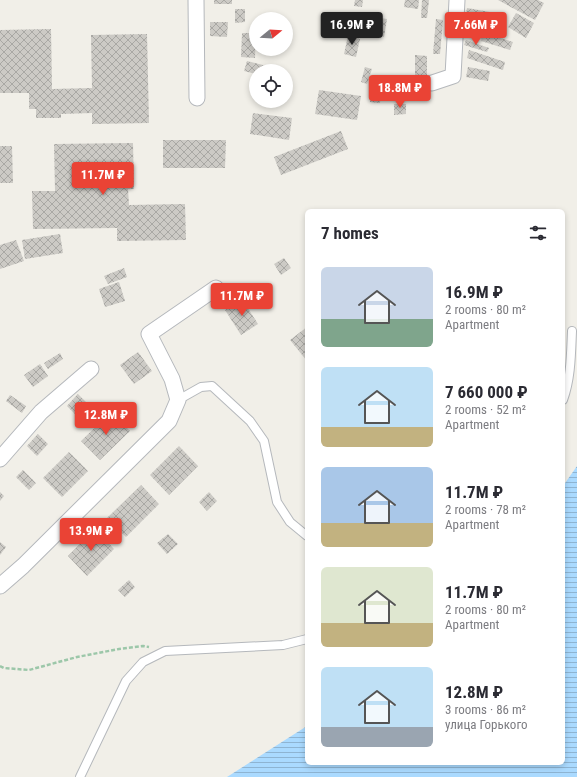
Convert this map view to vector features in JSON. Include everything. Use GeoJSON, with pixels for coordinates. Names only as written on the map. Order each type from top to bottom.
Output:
{"type":"FeatureCollection","features":[{"type":"Feature","properties":{"kind":"street"},"geometry":{"type":"LineString","coordinates":[[196,0],[197,98]]}},
{"type":"Feature","properties":{"kind":"street"},"geometry":{"type":"LineString","coordinates":[[432,83],[453,76],[457,0]]}},
{"type":"Feature","properties":{"kind":"street"},"geometry":{"type":"LineString","coordinates":[[0,586],[23,566],[169,421],[178,400],[172,379],[149,334],[216,288]]}},
{"type":"Feature","properties":{"kind":"street"},"geometry":{"type":"LineString","coordinates":[[0,459],[41,412],[91,369]]}},
{"type":"Feature","properties":{"kind":"lane"},"geometry":{"type":"LineString","coordinates":[[565,395],[571,362],[572,331]]}},
{"type":"Feature","properties":{"kind":"lane"},"geometry":{"type":"LineString","coordinates":[[178,400],[201,387],[212,386],[250,421],[264,441],[277,502],[290,522],[305,534]]}},
{"type":"Feature","properties":{"kind":"lane"},"geometry":{"type":"LineString","coordinates":[[80,777],[126,681],[143,662],[165,651],[282,645],[305,639]]}},
{"type":"Feature","properties":{"kind":"path"},"geometry":{"type":"LineString","coordinates":[[0,666],[4,668],[29,670],[77,657],[143,646],[165,651]]}},
{"type":"Feature","properties":{"kind":"water"},"geometry":{"type":"Polygon","coordinates":[[[577,466],[577,777],[227,777],[305,727],[305,765],[565,765],[565,483],[577,466]]]}},
{"type":"Feature","properties":{"kind":"building"},"geometry":{"type":"Polygon","coordinates":[[[214,0],[232,0],[232,4],[214,4],[214,0]]]}},
{"type":"Feature","properties":{"kind":"building"},"geometry":{"type":"Polygon","coordinates":[[[355,0],[363,0],[362,7],[354,6],[355,0]]]}},
{"type":"Feature","properties":{"kind":"building"},"geometry":{"type":"Polygon","coordinates":[[[405,0],[419,0],[418,9],[404,7],[405,0]]]}},
{"type":"Feature","properties":{"kind":"building"},"geometry":{"type":"Polygon","coordinates":[[[422,0],[429,0],[427,18],[421,18],[422,0]]]}},
{"type":"Feature","properties":{"kind":"building"},"geometry":{"type":"Polygon","coordinates":[[[498,0],[538,0],[544,3],[535,20],[498,0]]]}},
{"type":"Feature","properties":{"kind":"building"},"geometry":{"type":"Polygon","coordinates":[[[467,8],[490,12],[487,30],[464,27],[467,8]]]}},
{"type":"Feature","properties":{"kind":"building"},"geometry":{"type":"Polygon","coordinates":[[[235,9],[245,9],[245,22],[235,23],[235,9]]]}},
{"type":"Feature","properties":{"kind":"building"},"geometry":{"type":"Polygon","coordinates":[[[346,12],[359,15],[356,31],[343,28],[346,12]]]}},
{"type":"Feature","properties":{"kind":"building"},"geometry":{"type":"Polygon","coordinates":[[[516,13],[534,23],[526,38],[508,27],[516,13]]]}},
{"type":"Feature","properties":{"kind":"building"},"geometry":{"type":"Polygon","coordinates":[[[374,17],[387,19],[384,37],[371,34],[374,17]]]}},
{"type":"Feature","properties":{"kind":"building"},"geometry":{"type":"Polygon","coordinates":[[[436,19],[443,20],[440,54],[433,54],[436,19]]]}},
{"type":"Feature","properties":{"kind":"building"},"geometry":{"type":"Polygon","coordinates":[[[210,22],[228,22],[227,37],[210,36],[210,22]]]}},
{"type":"Feature","properties":{"kind":"building"},"geometry":{"type":"Polygon","coordinates":[[[51,29],[52,89],[92,88],[91,35],[147,34],[149,123],[92,124],[92,113],[61,114],[61,118],[36,118],[36,109],[29,109],[29,93],[0,93],[0,30],[51,29]]]}},
{"type":"Feature","properties":{"kind":"building"},"geometry":{"type":"Polygon","coordinates":[[[242,33],[249,33],[249,56],[255,56],[255,58],[241,57],[242,33]]]}},
{"type":"Feature","properties":{"kind":"building"},"geometry":{"type":"Polygon","coordinates":[[[483,33],[513,42],[510,50],[481,41],[483,33]]]}},
{"type":"Feature","properties":{"kind":"building"},"geometry":{"type":"Polygon","coordinates":[[[348,36],[360,39],[356,57],[344,54],[348,36]]]}},
{"type":"Feature","properties":{"kind":"building"},"geometry":{"type":"Polygon","coordinates":[[[466,40],[489,48],[487,52],[464,45],[466,40]]]}},
{"type":"Feature","properties":{"kind":"building"},"geometry":{"type":"Polygon","coordinates":[[[469,50],[505,62],[503,70],[467,58],[469,50]]]}},
{"type":"Feature","properties":{"kind":"building"},"geometry":{"type":"Polygon","coordinates":[[[415,55],[427,56],[427,78],[415,78],[415,55]]]}},
{"type":"Feature","properties":{"kind":"building"},"geometry":{"type":"Polygon","coordinates":[[[247,61],[259,64],[249,64],[249,72],[244,71],[247,61]]]}},
{"type":"Feature","properties":{"kind":"building"},"geometry":{"type":"Polygon","coordinates":[[[365,67],[372,69],[367,84],[361,82],[365,67]]]}},
{"type":"Feature","properties":{"kind":"building"},"geometry":{"type":"Polygon","coordinates":[[[468,67],[490,71],[488,81],[466,77],[468,67]]]}},
{"type":"Feature","properties":{"kind":"building"},"geometry":{"type":"Polygon","coordinates":[[[389,76],[413,76],[412,90],[388,89],[389,76]]]}},
{"type":"Feature","properties":{"kind":"building"},"geometry":{"type":"Polygon","coordinates":[[[372,81],[382,82],[380,103],[370,102],[372,81]]]}},
{"type":"Feature","properties":{"kind":"building"},"geometry":{"type":"Polygon","coordinates":[[[319,90],[361,96],[357,120],[315,114],[319,90]]]}},
{"type":"Feature","properties":{"kind":"building"},"geometry":{"type":"Polygon","coordinates":[[[394,104],[406,104],[406,114],[394,115],[394,104]]]}},
{"type":"Feature","properties":{"kind":"building"},"geometry":{"type":"Polygon","coordinates":[[[253,113],[292,118],[289,140],[250,134],[253,113]]]}},
{"type":"Feature","properties":{"kind":"building"},"geometry":{"type":"Polygon","coordinates":[[[341,131],[348,149],[281,175],[274,157],[341,131]]]}},
{"type":"Feature","properties":{"kind":"building"},"geometry":{"type":"Polygon","coordinates":[[[163,140],[226,140],[225,168],[163,168],[163,140]]]}},
{"type":"Feature","properties":{"kind":"building"},"geometry":{"type":"Polygon","coordinates":[[[133,143],[134,189],[128,189],[129,205],[185,204],[186,240],[117,241],[117,228],[33,229],[32,191],[55,191],[54,144],[133,143]]]}},
{"type":"Feature","properties":{"kind":"building"},"geometry":{"type":"Polygon","coordinates":[[[0,146],[12,146],[13,183],[0,183],[0,146]]]}},
{"type":"Feature","properties":{"kind":"building"},"geometry":{"type":"Polygon","coordinates":[[[60,234],[63,253],[25,259],[22,240],[60,234]]]}},
{"type":"Feature","properties":{"kind":"building"},"geometry":{"type":"Polygon","coordinates":[[[16,240],[24,261],[0,269],[0,245],[16,240]]]}},
{"type":"Feature","properties":{"kind":"building"},"geometry":{"type":"Polygon","coordinates":[[[284,258],[291,268],[281,275],[274,264],[284,258]]]}},
{"type":"Feature","properties":{"kind":"building"},"geometry":{"type":"Polygon","coordinates":[[[124,268],[127,277],[108,284],[104,276],[124,268]]]}},
{"type":"Feature","properties":{"kind":"building"},"geometry":{"type":"Polygon","coordinates":[[[119,282],[125,301],[105,307],[99,289],[119,282]]]}},
{"type":"Feature","properties":{"kind":"building"},"geometry":{"type":"Polygon","coordinates":[[[242,299],[258,324],[241,335],[225,310],[242,299]]]}},
{"type":"Feature","properties":{"kind":"building"},"geometry":{"type":"Polygon","coordinates":[[[305,329],[305,359],[290,340],[305,329]]]}},
{"type":"Feature","properties":{"kind":"building"},"geometry":{"type":"Polygon","coordinates":[[[138,352],[152,371],[134,384],[120,365],[138,352]]]}},
{"type":"Feature","properties":{"kind":"building"},"geometry":{"type":"Polygon","coordinates":[[[60,353],[63,359],[48,369],[44,363],[60,353]]]}},
{"type":"Feature","properties":{"kind":"building"},"geometry":{"type":"Polygon","coordinates":[[[40,364],[48,376],[33,387],[24,375],[40,364]]]}},
{"type":"Feature","properties":{"kind":"building"},"geometry":{"type":"Polygon","coordinates":[[[78,394],[89,405],[77,416],[67,406],[78,394]]]}},
{"type":"Feature","properties":{"kind":"building"},"geometry":{"type":"Polygon","coordinates":[[[10,395],[26,406],[22,413],[6,401],[10,395]]]}},
{"type":"Feature","properties":{"kind":"building"},"geometry":{"type":"Polygon","coordinates":[[[111,412],[130,431],[100,460],[81,441],[111,412]]]}},
{"type":"Feature","properties":{"kind":"building"},"geometry":{"type":"Polygon","coordinates":[[[38,434],[48,444],[37,456],[27,446],[38,434]]]}},
{"type":"Feature","properties":{"kind":"building"},"geometry":{"type":"Polygon","coordinates":[[[179,446],[198,466],[169,495],[150,475],[179,446]]]}},
{"type":"Feature","properties":{"kind":"building"},"geometry":{"type":"Polygon","coordinates":[[[69,452],[88,471],[62,497],[43,478],[69,452]]]}},
{"type":"Feature","properties":{"kind":"building"},"geometry":{"type":"Polygon","coordinates":[[[23,470],[36,483],[29,490],[16,477],[23,470]]]}},
{"type":"Feature","properties":{"kind":"building"},"geometry":{"type":"Polygon","coordinates":[[[141,485],[159,504],[126,537],[107,518],[141,485]]]}},
{"type":"Feature","properties":{"kind":"building"},"geometry":{"type":"Polygon","coordinates":[[[0,492],[4,496],[0,501],[0,492]]]}},
{"type":"Feature","properties":{"kind":"building"},"geometry":{"type":"Polygon","coordinates":[[[209,492],[217,501],[207,511],[199,502],[209,492]]]}},
{"type":"Feature","properties":{"kind":"building"},"geometry":{"type":"Polygon","coordinates":[[[95,529],[114,549],[87,576],[68,556],[95,529]]]}},
{"type":"Feature","properties":{"kind":"building"},"geometry":{"type":"Polygon","coordinates":[[[168,534],[178,544],[167,554],[157,543],[168,534]]]}},
{"type":"Feature","properties":{"kind":"building"},"geometry":{"type":"Polygon","coordinates":[[[0,542],[6,547],[0,555],[0,542]]]}},
{"type":"Feature","properties":{"kind":"building"},"geometry":{"type":"Polygon","coordinates":[[[129,580],[135,587],[125,597],[118,590],[129,580]]]}}]}
